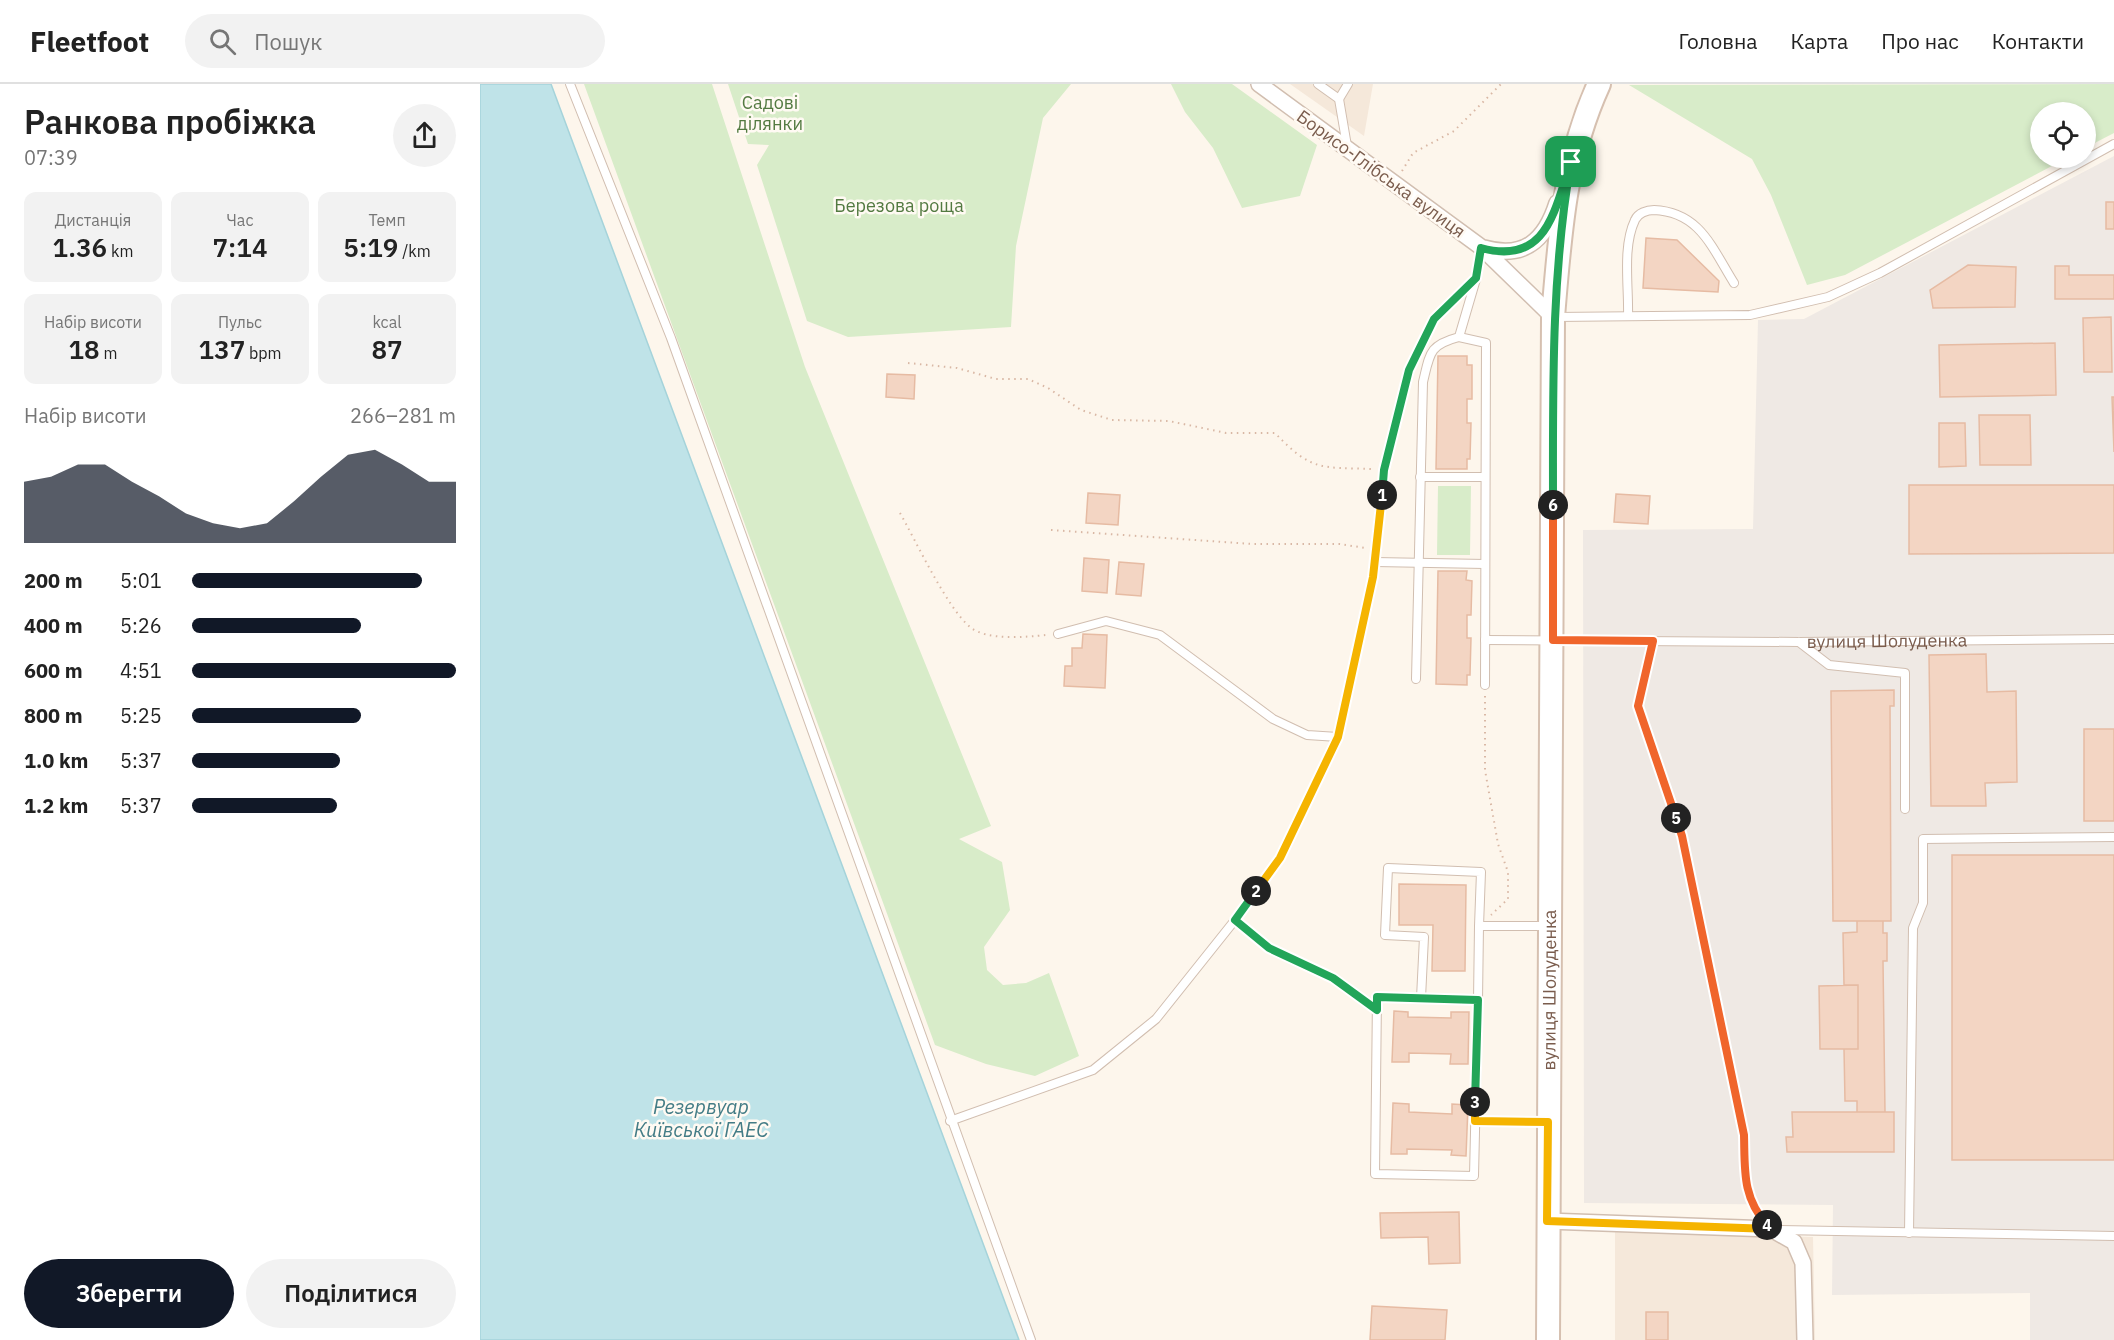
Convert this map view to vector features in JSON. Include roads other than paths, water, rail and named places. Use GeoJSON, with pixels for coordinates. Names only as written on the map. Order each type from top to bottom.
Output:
{"type":"FeatureCollection","features":[{"type":"Feature","properties":{"kind":"main road","name":"вулиця Шолуденка"},"geometry":{"type":"LineString","coordinates":[[1548,1340],[1553,317],[1562,214],[1571,162],[1586,112],[1599,84]]}},
{"type":"Feature","properties":{"kind":"street","name":"Борисо-Глібська вулиця"},"geometry":{"type":"LineString","coordinates":[[1259,84],[1481,248],[1553,317]]}},
{"type":"Feature","properties":{"kind":"street"},"geometry":{"type":"LineString","coordinates":[[1481,248],[1501,253],[1522,249],[1537,241],[1550,223],[1571,162]]}},
{"type":"Feature","properties":{"kind":"street"},"geometry":{"type":"LineString","coordinates":[[1547,1221],[1771,1229],[1794,1242],[1803,1263],[1805,1340]]}},
{"type":"Feature","properties":{"kind":"lane"},"geometry":{"type":"LineString","coordinates":[[570,84],[671,338],[950,1121],[1031,1340]]}},
{"type":"Feature","properties":{"kind":"lane"},"geometry":{"type":"LineString","coordinates":[[1318,84],[1339,99]]}},
{"type":"Feature","properties":{"kind":"lane"},"geometry":{"type":"LineString","coordinates":[[1347,150],[1339,99],[1348,84]]}},
{"type":"Feature","properties":{"kind":"lane"},"geometry":{"type":"LineString","coordinates":[[1553,317],[1750,315],[1828,297],[1880,273],[2114,144]]}},
{"type":"Feature","properties":{"kind":"lane"},"geometry":{"type":"LineString","coordinates":[[1628,316],[1629,239],[1636,218],[1647,210],[1670,211],[1697,225],[1734,283]]}},
{"type":"Feature","properties":{"kind":"lane"},"geometry":{"type":"LineString","coordinates":[[1460,337],[1476,278],[1481,248]]}},
{"type":"Feature","properties":{"kind":"lane"},"geometry":{"type":"LineString","coordinates":[[950,1121],[1093,1070],[1156,1018],[1235,920],[1280,858],[1338,737],[1375,562],[1384,470],[1409,370],[1434,319],[1476,278]]}},
{"type":"Feature","properties":{"kind":"lane"},"geometry":{"type":"LineString","coordinates":[[1416,679],[1423,382],[1430,353],[1439,343],[1460,337],[1486,343],[1485,685]]}},
{"type":"Feature","properties":{"kind":"lane"},"geometry":{"type":"LineString","coordinates":[[1420,477],[1485,477]]}},
{"type":"Feature","properties":{"kind":"lane"},"geometry":{"type":"LineString","coordinates":[[1375,562],[1485,564]]}},
{"type":"Feature","properties":{"kind":"lane"},"geometry":{"type":"LineString","coordinates":[[1058,634],[1106,621],[1160,635],[1273,719],[1307,735],[1338,737]]}},
{"type":"Feature","properties":{"kind":"lane","name":"вулиця Шолуденка"},"geometry":{"type":"LineString","coordinates":[[1553,640],[1800,642],[2114,639]]}},
{"type":"Feature","properties":{"kind":"lane"},"geometry":{"type":"LineString","coordinates":[[1485,640],[1553,640]]}},
{"type":"Feature","properties":{"kind":"lane"},"geometry":{"type":"LineString","coordinates":[[1653,641],[1638,706],[1682,836],[1744,1135],[1746,1181],[1754,1211],[1771,1229],[2114,1236]]}},
{"type":"Feature","properties":{"kind":"lane"},"geometry":{"type":"LineString","coordinates":[[1800,642],[1829,665],[1905,674],[1905,809]]}},
{"type":"Feature","properties":{"kind":"lane"},"geometry":{"type":"LineString","coordinates":[[1909,1233],[1913,928],[1923,903],[1923,839],[2114,837]]}},
{"type":"Feature","properties":{"kind":"lane"},"geometry":{"type":"LineString","coordinates":[[1421,998],[1424,937],[1385,935],[1388,868],[1481,872],[1474,1176],[1375,1174],[1377,997],[1478,1000]]}},
{"type":"Feature","properties":{"kind":"lane"},"geometry":{"type":"LineString","coordinates":[[1479,926],[1549,926]]}},
{"type":"Feature","properties":{"kind":"water","name":"Резервуар Київської ГАЕС"},"geometry":{"type":"Polygon","coordinates":[[[480,84],[551,84],[1019,1340],[480,1340],[480,84]]]}},
{"type":"Feature","properties":{"kind":"park label","name":"Садові ділянки"},"geometry":{"type":"Point","coordinates":[770,113]}},
{"type":"Feature","properties":{"kind":"park label","name":"Березова роща"},"geometry":{"type":"Point","coordinates":[899,206]}}]}
